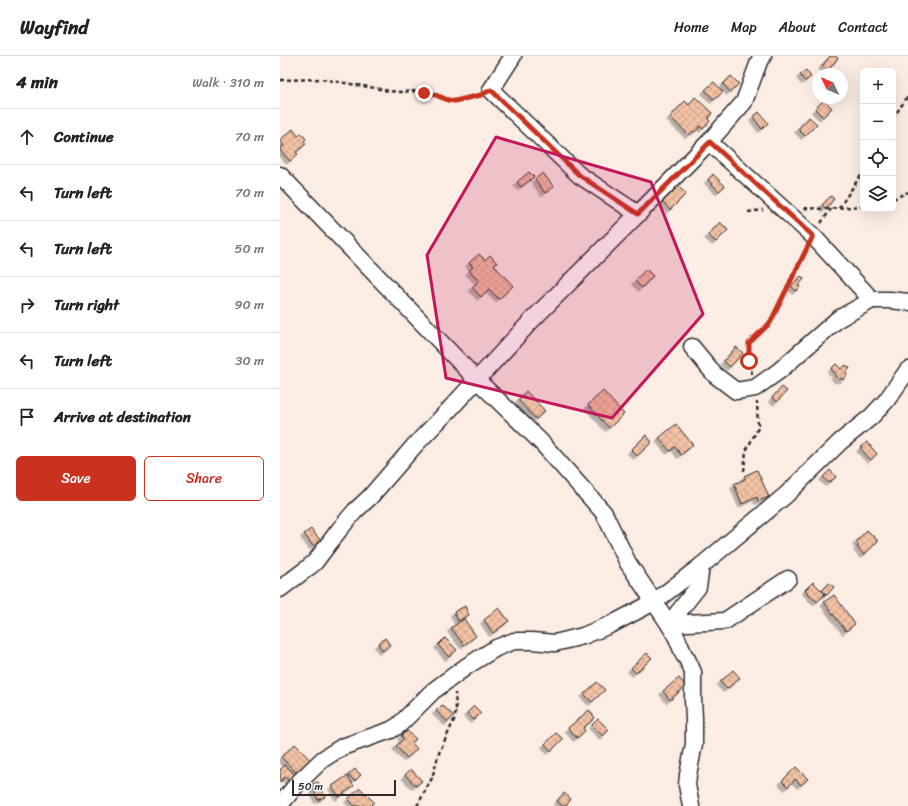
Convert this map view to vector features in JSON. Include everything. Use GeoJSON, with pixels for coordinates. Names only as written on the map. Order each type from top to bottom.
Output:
{"type":"FeatureCollection","features":[{"type":"Feature","properties":{"kind":"street"},"geometry":{"type":"LineString","coordinates":[[513,56],[491,90],[579,175],[638,214]]}},
{"type":"Feature","properties":{"kind":"street"},"geometry":{"type":"LineString","coordinates":[[280,589],[315,562],[355,511],[370,497],[415,445],[532,320],[710,142],[744,102],[760,59],[763,56]]}},
{"type":"Feature","properties":{"kind":"street"},"geometry":{"type":"LineString","coordinates":[[710,142],[813,236],[872,300]]}},
{"type":"Feature","properties":{"kind":"street"},"geometry":{"type":"LineString","coordinates":[[280,175],[477,380],[541,442],[604,513],[628,563],[676,636],[692,672],[694,679],[692,700],[694,744],[687,785],[691,806]]}},
{"type":"Feature","properties":{"kind":"street"},"geometry":{"type":"LineString","coordinates":[[692,347],[715,375],[736,391],[755,388],[779,371],[838,319],[872,300],[908,302]]}},
{"type":"Feature","properties":{"kind":"street"},"geometry":{"type":"LineString","coordinates":[[280,805],[298,783],[323,758],[342,747],[391,730],[399,725],[433,691],[467,666],[496,648],[514,641],[555,643],[583,636],[612,624],[654,602],[701,566],[786,496],[840,442],[871,417],[886,401],[908,370]]}},
{"type":"Feature","properties":{"kind":"street"},"geometry":{"type":"LineString","coordinates":[[669,624],[698,587],[701,566]]}},
{"type":"Feature","properties":{"kind":"street"},"geometry":{"type":"LineString","coordinates":[[669,624],[725,621],[788,579]]}},
{"type":"Feature","properties":{"kind":"path"},"geometry":{"type":"LineString","coordinates":[[280,80],[321,79],[389,91],[413,91],[433,94],[455,101],[481,95],[491,90]]}},
{"type":"Feature","properties":{"kind":"path"},"geometry":{"type":"LineString","coordinates":[[896,114],[908,96]]}},
{"type":"Feature","properties":{"kind":"path"},"geometry":{"type":"LineString","coordinates":[[839,208],[860,176]]}},
{"type":"Feature","properties":{"kind":"path"},"geometry":{"type":"LineString","coordinates":[[896,198],[908,192]]}},
{"type":"Feature","properties":{"kind":"path"},"geometry":{"type":"LineString","coordinates":[[744,471],[746,451],[758,428],[757,396],[749,361],[749,343],[770,323],[815,231],[831,209]]}},
{"type":"Feature","properties":{"kind":"path"},"geometry":{"type":"LineString","coordinates":[[417,806],[432,778],[439,752],[455,718],[456,708],[454,676]]}},
{"type":"Feature","properties":{"kind":"highlighted area"},"geometry":{"type":"Polygon","coordinates":[[[496,137],[651,182],[703,314],[612,418],[446,378],[427,255],[496,137]]]}},
{"type":"Feature","properties":{"kind":"building"},"geometry":{"type":"Polygon","coordinates":[[[830,56],[835,56],[838,58],[830,68],[824,68],[822,66],[830,56]]]}},
{"type":"Feature","properties":{"kind":"building"},"geometry":{"type":"Polygon","coordinates":[[[806,70],[811,77],[805,81],[800,75],[806,70]]]}},
{"type":"Feature","properties":{"kind":"building"},"geometry":{"type":"Polygon","coordinates":[[[731,76],[739,84],[730,92],[723,84],[731,76]]]}},
{"type":"Feature","properties":{"kind":"building"},"geometry":{"type":"Polygon","coordinates":[[[714,82],[723,92],[714,100],[705,90],[714,82]]]}},
{"type":"Feature","properties":{"kind":"building"},"geometry":{"type":"Polygon","coordinates":[[[695,97],[712,113],[708,119],[710,121],[703,129],[700,126],[695,132],[693,131],[689,135],[670,117],[685,101],[689,105],[695,97]]]}},
{"type":"Feature","properties":{"kind":"building"},"geometry":{"type":"Polygon","coordinates":[[[820,104],[828,104],[832,108],[823,117],[815,109],[820,104]]]}},
{"type":"Feature","properties":{"kind":"building"},"geometry":{"type":"Polygon","coordinates":[[[759,112],[768,123],[762,129],[753,117],[759,112]]]}},
{"type":"Feature","properties":{"kind":"building"},"geometry":{"type":"Polygon","coordinates":[[[809,117],[817,124],[805,136],[798,129],[809,117]]]}},
{"type":"Feature","properties":{"kind":"building"},"geometry":{"type":"Polygon","coordinates":[[[293,129],[298,136],[301,133],[306,139],[304,141],[306,144],[296,152],[298,154],[290,161],[280,150],[280,148],[284,146],[280,140],[293,129]]]}},
{"type":"Feature","properties":{"kind":"building"},"geometry":{"type":"Polygon","coordinates":[[[529,172],[534,177],[521,187],[517,182],[529,172]]]}},
{"type":"Feature","properties":{"kind":"building"},"geometry":{"type":"Polygon","coordinates":[[[543,173],[554,187],[545,193],[535,179],[543,173]]]}},
{"type":"Feature","properties":{"kind":"building"},"geometry":{"type":"Polygon","coordinates":[[[713,174],[725,186],[719,191],[708,180],[713,174]]]}},
{"type":"Feature","properties":{"kind":"building"},"geometry":{"type":"Polygon","coordinates":[[[678,186],[686,194],[670,210],[662,201],[678,186]]]}},
{"type":"Feature","properties":{"kind":"building"},"geometry":{"type":"Polygon","coordinates":[[[831,196],[834,199],[826,209],[822,205],[831,196]]]}},
{"type":"Feature","properties":{"kind":"building"},"geometry":{"type":"Polygon","coordinates":[[[720,222],[728,230],[716,242],[708,235],[720,222]]]}},
{"type":"Feature","properties":{"kind":"building"},"geometry":{"type":"Polygon","coordinates":[[[479,254],[485,260],[490,255],[497,263],[494,265],[513,286],[499,299],[489,289],[481,297],[472,287],[479,281],[469,271],[473,267],[469,263],[479,254]]]}},
{"type":"Feature","properties":{"kind":"building"},"geometry":{"type":"Polygon","coordinates":[[[646,269],[653,276],[642,288],[635,281],[646,269]]]}},
{"type":"Feature","properties":{"kind":"building"},"geometry":{"type":"Polygon","coordinates":[[[801,276],[804,279],[796,291],[791,286],[801,276]]]}},
{"type":"Feature","properties":{"kind":"building"},"geometry":{"type":"Polygon","coordinates":[[[736,347],[743,353],[730,367],[724,361],[736,347]]]}},
{"type":"Feature","properties":{"kind":"building"},"geometry":{"type":"Polygon","coordinates":[[[836,364],[841,369],[846,365],[850,368],[843,380],[841,378],[839,380],[831,369],[836,364]]]}},
{"type":"Feature","properties":{"kind":"building"},"geometry":{"type":"Polygon","coordinates":[[[782,387],[787,391],[777,402],[772,398],[782,387]]]}},
{"type":"Feature","properties":{"kind":"building"},"geometry":{"type":"Polygon","coordinates":[[[526,391],[545,411],[536,419],[518,400],[526,391]]]}},
{"type":"Feature","properties":{"kind":"building"},"geometry":{"type":"Polygon","coordinates":[[[603,391],[624,414],[609,428],[588,405],[603,391]]]}},
{"type":"Feature","properties":{"kind":"building"},"geometry":{"type":"Polygon","coordinates":[[[676,424],[693,445],[681,455],[675,447],[670,451],[659,438],[676,424]]]}},
{"type":"Feature","properties":{"kind":"building"},"geometry":{"type":"Polygon","coordinates":[[[646,435],[652,442],[637,456],[631,450],[646,435]]]}},
{"type":"Feature","properties":{"kind":"building"},"geometry":{"type":"Polygon","coordinates":[[[867,442],[877,454],[871,460],[860,448],[867,442]]]}},
{"type":"Feature","properties":{"kind":"building"},"geometry":{"type":"Polygon","coordinates":[[[757,470],[769,497],[758,501],[757,497],[742,504],[734,484],[745,479],[744,476],[757,470]]]}},
{"type":"Feature","properties":{"kind":"building"},"geometry":{"type":"Polygon","coordinates":[[[830,470],[836,477],[829,483],[823,477],[830,470]]]}},
{"type":"Feature","properties":{"kind":"building"},"geometry":{"type":"Polygon","coordinates":[[[311,529],[321,541],[313,546],[304,534],[311,529]]]}},
{"type":"Feature","properties":{"kind":"building"},"geometry":{"type":"Polygon","coordinates":[[[867,530],[878,541],[864,555],[857,547],[859,545],[856,542],[867,530]]]}},
{"type":"Feature","properties":{"kind":"building"},"geometry":{"type":"Polygon","coordinates":[[[813,582],[825,594],[817,602],[805,590],[813,582]]]}},
{"type":"Feature","properties":{"kind":"building"},"geometry":{"type":"Polygon","coordinates":[[[829,583],[834,587],[827,595],[822,591],[829,583]]]}},
{"type":"Feature","properties":{"kind":"building"},"geometry":{"type":"Polygon","coordinates":[[[834,595],[855,624],[846,631],[824,602],[834,595]]]}},
{"type":"Feature","properties":{"kind":"building"},"geometry":{"type":"Polygon","coordinates":[[[465,606],[469,615],[458,621],[454,612],[465,606]]]}},
{"type":"Feature","properties":{"kind":"building"},"geometry":{"type":"Polygon","coordinates":[[[499,608],[509,621],[493,633],[484,620],[499,608]]]}},
{"type":"Feature","properties":{"kind":"building"},"geometry":{"type":"Polygon","coordinates":[[[464,619],[476,636],[464,645],[451,628],[464,619]]]}},
{"type":"Feature","properties":{"kind":"building"},"geometry":{"type":"Polygon","coordinates":[[[385,638],[390,645],[383,651],[378,644],[385,638]]]}},
{"type":"Feature","properties":{"kind":"building"},"geometry":{"type":"Polygon","coordinates":[[[445,638],[457,650],[449,657],[438,645],[445,638]]]}},
{"type":"Feature","properties":{"kind":"building"},"geometry":{"type":"Polygon","coordinates":[[[647,653],[652,658],[636,673],[631,668],[647,653]]]}},
{"type":"Feature","properties":{"kind":"building"},"geometry":{"type":"Polygon","coordinates":[[[733,670],[740,678],[727,689],[720,682],[733,670]]]}},
{"type":"Feature","properties":{"kind":"building"},"geometry":{"type":"Polygon","coordinates":[[[679,678],[686,686],[670,700],[663,691],[679,678]]]}},
{"type":"Feature","properties":{"kind":"building"},"geometry":{"type":"Polygon","coordinates":[[[597,682],[605,690],[592,702],[584,694],[597,682]]]}},
{"type":"Feature","properties":{"kind":"building"},"geometry":{"type":"Polygon","coordinates":[[[442,705],[454,716],[448,722],[436,711],[442,705]]]}},
{"type":"Feature","properties":{"kind":"building"},"geometry":{"type":"Polygon","coordinates":[[[474,706],[481,713],[474,720],[467,713],[474,706]]]}},
{"type":"Feature","properties":{"kind":"building"},"geometry":{"type":"Polygon","coordinates":[[[589,710],[595,718],[583,728],[585,731],[577,738],[568,728],[589,710]]]}},
{"type":"Feature","properties":{"kind":"building"},"geometry":{"type":"Polygon","coordinates":[[[598,719],[609,730],[603,736],[592,725],[598,719]]]}},
{"type":"Feature","properties":{"kind":"building"},"geometry":{"type":"Polygon","coordinates":[[[407,731],[416,739],[412,743],[417,749],[407,758],[396,746],[404,738],[401,736],[407,731]]]}},
{"type":"Feature","properties":{"kind":"building"},"geometry":{"type":"Polygon","coordinates":[[[556,733],[563,739],[551,751],[545,744],[556,733]]]}},
{"type":"Feature","properties":{"kind":"building"},"geometry":{"type":"Polygon","coordinates":[[[295,744],[313,763],[301,777],[281,757],[295,744]]]}},
{"type":"Feature","properties":{"kind":"building"},"geometry":{"type":"Polygon","coordinates":[[[285,765],[298,777],[292,783],[285,777],[280,782],[280,770],[285,765]]]}},
{"type":"Feature","properties":{"kind":"building"},"geometry":{"type":"Polygon","coordinates":[[[796,767],[808,779],[801,785],[795,779],[788,787],[782,781],[796,767]]]}},
{"type":"Feature","properties":{"kind":"building"},"geometry":{"type":"Polygon","coordinates":[[[355,769],[361,775],[355,781],[348,775],[355,769]]]}},
{"type":"Feature","properties":{"kind":"building"},"geometry":{"type":"Polygon","coordinates":[[[411,769],[422,781],[416,786],[405,775],[411,769]]]}},
{"type":"Feature","properties":{"kind":"building"},"geometry":{"type":"Polygon","coordinates":[[[347,776],[354,786],[339,797],[332,786],[347,776]]]}},
{"type":"Feature","properties":{"kind":"building"},"geometry":{"type":"Polygon","coordinates":[[[318,782],[325,797],[318,800],[312,784],[318,782]]]}},
{"type":"Feature","properties":{"kind":"building"},"geometry":{"type":"Polygon","coordinates":[[[360,788],[374,802],[370,806],[355,806],[348,799],[360,788]]]}},
{"type":"Feature","properties":{"kind":"building"},"geometry":{"type":"Polygon","coordinates":[[[564,793],[571,799],[566,806],[563,806],[557,801],[564,793]]]}},
{"type":"Feature","properties":{"kind":"route"},"geometry":{"type":"LineString","coordinates":[[424,93],[433,94],[455,101],[481,95],[491,90],[579,175],[638,214],[710,142],[813,236],[770,323],[749,343],[749,361]]}}]}
